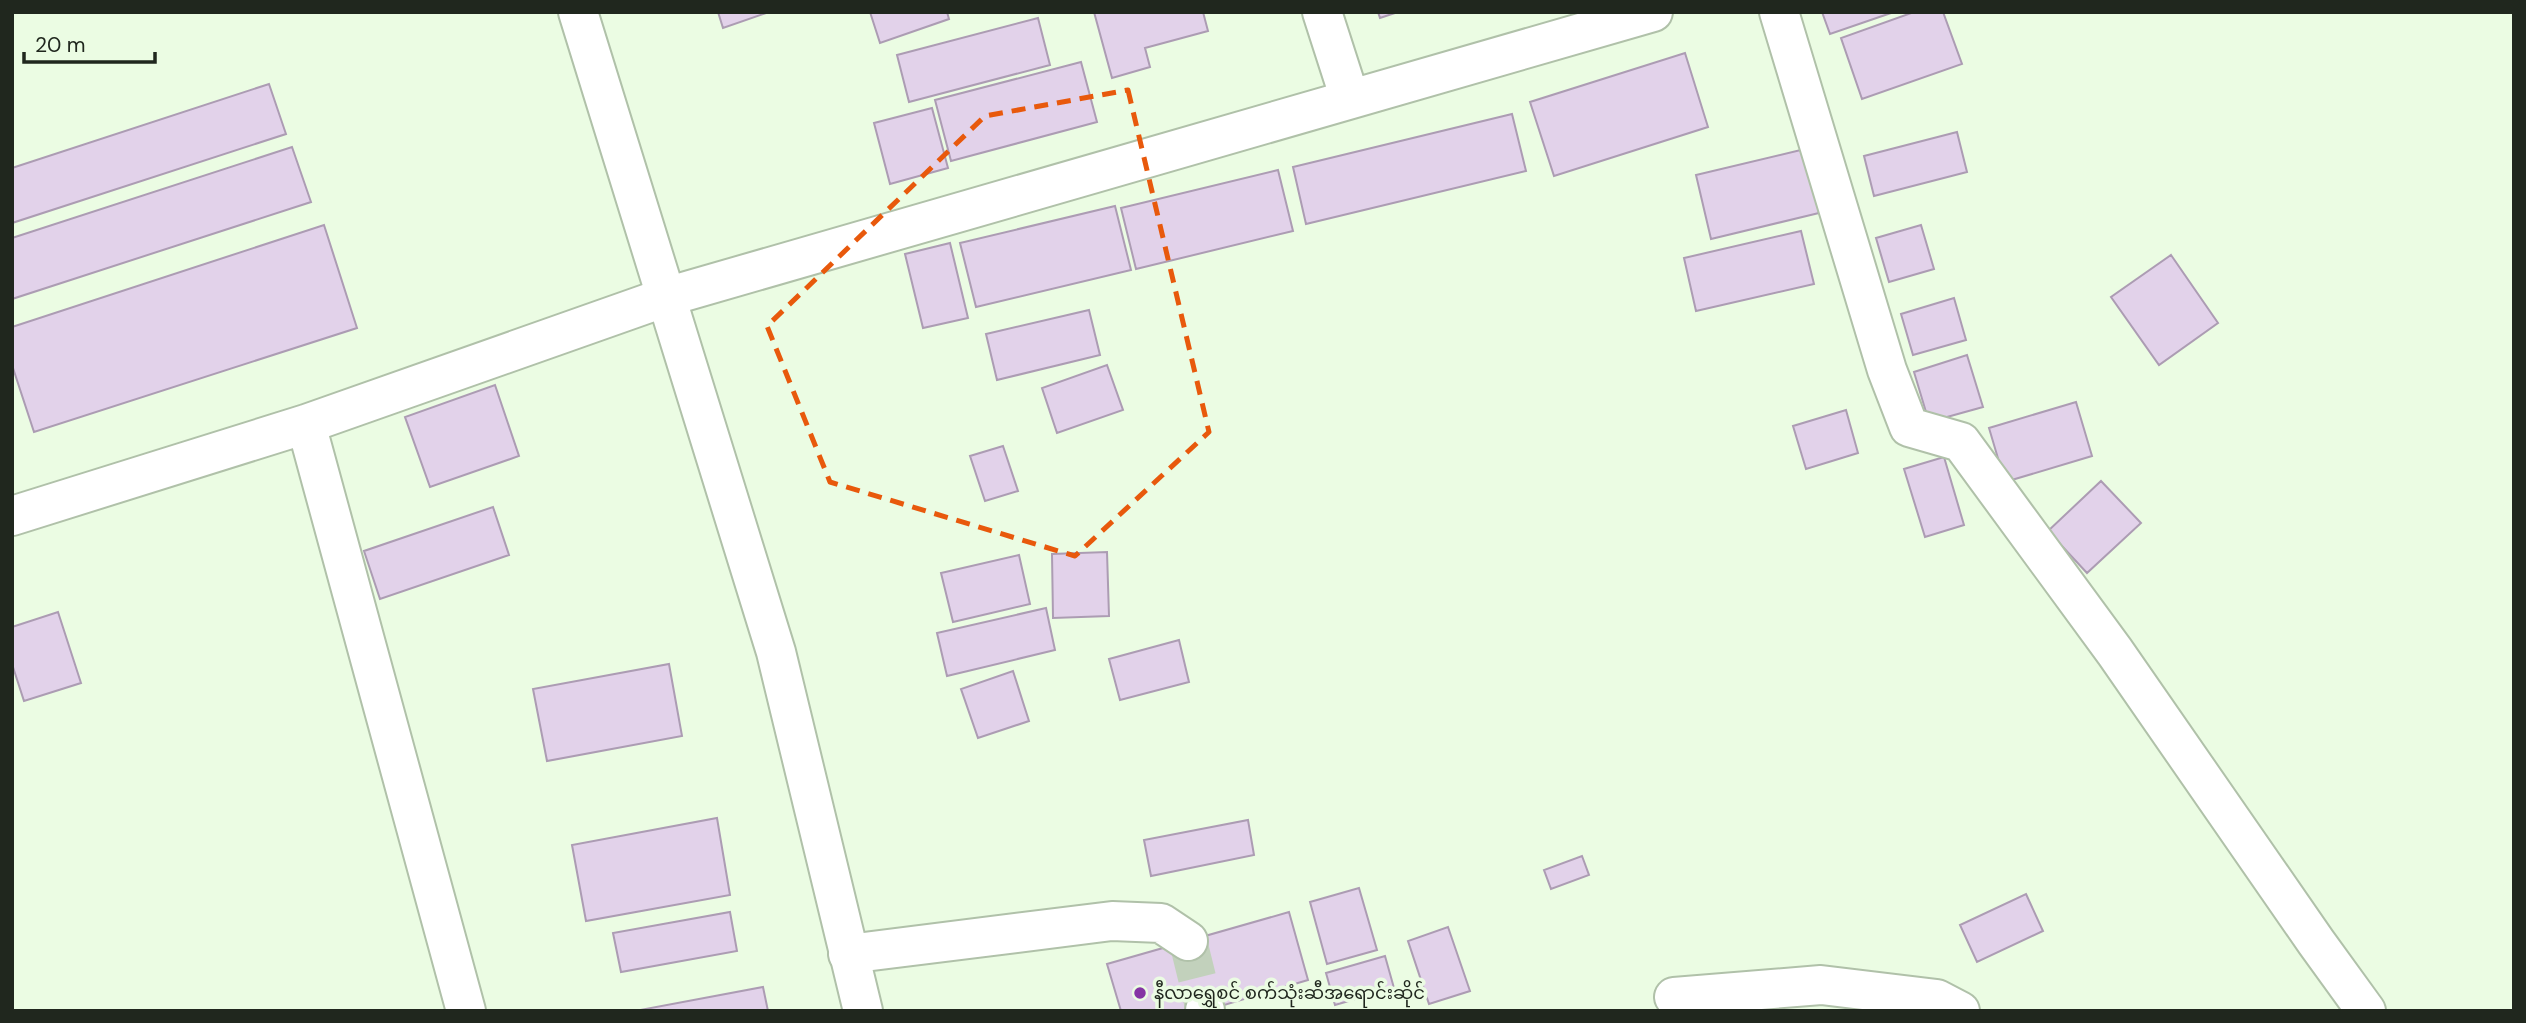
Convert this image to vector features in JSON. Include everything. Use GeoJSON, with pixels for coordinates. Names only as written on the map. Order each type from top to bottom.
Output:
{"type":"FeatureCollection","features":[{"type":"Feature","properties":{"kind":"street"},"geometry":{"type":"LineString","coordinates":[[578,12],[776,652],[863,1011]]}},
{"type":"Feature","properties":{"kind":"street"},"geometry":{"type":"LineString","coordinates":[[1322,12],[1350,99]]}},
{"type":"Feature","properties":{"kind":"street"},"geometry":{"type":"LineString","coordinates":[[12,516],[306,424],[666,297],[1653,12]]}},
{"type":"Feature","properties":{"kind":"street"},"geometry":{"type":"LineString","coordinates":[[1779,12],[1887,370],[1909,427],[1961,442],[2115,652],[2366,1011]]}},
{"type":"Feature","properties":{"kind":"street"},"geometry":{"type":"LineString","coordinates":[[306,424],[466,1011]]}},
{"type":"Feature","properties":{"kind":"street"},"geometry":{"type":"LineString","coordinates":[[848,954],[1112,921],[1161,923],[1188,941]]}},
{"type":"Feature","properties":{"kind":"street"},"geometry":{"type":"LineString","coordinates":[[1674,998],[1821,985],[1937,999],[1960,1011]]}},
{"type":"Feature","properties":{"kind":"highlighted area"},"geometry":{"type":"Polygon","coordinates":[[[1128,90],[1209,432],[1075,556],[830,482],[767,326],[985,116],[1128,90]]]}},
{"type":"Feature","properties":{"kind":"building"},"geometry":{"type":"Polygon","coordinates":[[[718,12],[769,12],[723,28],[718,12]]]}},
{"type":"Feature","properties":{"kind":"building"},"geometry":{"type":"Polygon","coordinates":[[[870,12],[947,12],[949,19],[880,43],[870,12]]]}},
{"type":"Feature","properties":{"kind":"building"},"geometry":{"type":"Polygon","coordinates":[[[1094,12],[1203,12],[1208,31],[1145,48],[1150,67],[1112,78],[1094,12]]]}},
{"type":"Feature","properties":{"kind":"building"},"geometry":{"type":"Polygon","coordinates":[[[1378,12],[1398,12],[1380,18],[1378,12]]]}},
{"type":"Feature","properties":{"kind":"building"},"geometry":{"type":"Polygon","coordinates":[[[1822,12],[1890,12],[1891,13],[1830,34],[1822,12]]]}},
{"type":"Feature","properties":{"kind":"building"},"geometry":{"type":"Polygon","coordinates":[[[1914,12],[1943,12],[1962,64],[1862,99],[1841,38],[1914,12]]]}},
{"type":"Feature","properties":{"kind":"building"},"geometry":{"type":"Polygon","coordinates":[[[1038,18],[1050,65],[909,102],[897,55],[1038,18]]]}},
{"type":"Feature","properties":{"kind":"building"},"geometry":{"type":"Polygon","coordinates":[[[1685,53],[1708,127],[1554,176],[1530,102],[1685,53]]]}},
{"type":"Feature","properties":{"kind":"building"},"geometry":{"type":"Polygon","coordinates":[[[1081,62],[1097,122],[951,161],[935,100],[1081,62]]]}},
{"type":"Feature","properties":{"kind":"building"},"geometry":{"type":"Polygon","coordinates":[[[269,84],[286,134],[12,223],[12,168],[269,84]]]}},
{"type":"Feature","properties":{"kind":"building"},"geometry":{"type":"Polygon","coordinates":[[[932,108],[948,168],[890,184],[874,123],[932,108]]]}},
{"type":"Feature","properties":{"kind":"building"},"geometry":{"type":"Polygon","coordinates":[[[1512,114],[1526,171],[1306,224],[1293,167],[1512,114]]]}},
{"type":"Feature","properties":{"kind":"building"},"geometry":{"type":"Polygon","coordinates":[[[1957,132],[1967,172],[1874,196],[1864,156],[1957,132]]]}},
{"type":"Feature","properties":{"kind":"building"},"geometry":{"type":"Polygon","coordinates":[[[292,147],[311,202],[12,299],[12,238],[292,147]]]}},
{"type":"Feature","properties":{"kind":"building"},"geometry":{"type":"Polygon","coordinates":[[[1805,149],[1819,213],[1711,239],[1696,175],[1805,149]]]}},
{"type":"Feature","properties":{"kind":"building"},"geometry":{"type":"Polygon","coordinates":[[[1278,170],[1293,231],[1136,269],[1121,208],[1278,170]]]}},
{"type":"Feature","properties":{"kind":"building"},"geometry":{"type":"Polygon","coordinates":[[[1115,206],[1131,270],[976,307],[960,243],[1115,206]]]}},
{"type":"Feature","properties":{"kind":"building"},"geometry":{"type":"Polygon","coordinates":[[[324,225],[357,328],[34,432],[12,365],[12,327],[324,225]]]}},
{"type":"Feature","properties":{"kind":"building"},"geometry":{"type":"Polygon","coordinates":[[[1921,225],[1934,269],[1889,282],[1876,238],[1921,225]]]}},
{"type":"Feature","properties":{"kind":"building"},"geometry":{"type":"Polygon","coordinates":[[[1801,231],[1814,284],[1696,311],[1684,258],[1801,231]]]}},
{"type":"Feature","properties":{"kind":"building"},"geometry":{"type":"Polygon","coordinates":[[[950,243],[968,318],[923,328],[905,254],[950,243]]]}},
{"type":"Feature","properties":{"kind":"building"},"geometry":{"type":"Polygon","coordinates":[[[2171,255],[2218,323],[2159,365],[2111,297],[2171,255]]]}},
{"type":"Feature","properties":{"kind":"building"},"geometry":{"type":"Polygon","coordinates":[[[1954,298],[1966,340],[1913,355],[1901,314],[1954,298]]]}},
{"type":"Feature","properties":{"kind":"building"},"geometry":{"type":"Polygon","coordinates":[[[1089,310],[1100,355],[997,380],[986,334],[1089,310]]]}},
{"type":"Feature","properties":{"kind":"building"},"geometry":{"type":"Polygon","coordinates":[[[1967,355],[1983,407],[1929,422],[1914,372],[1967,355]]]}},
{"type":"Feature","properties":{"kind":"building"},"geometry":{"type":"Polygon","coordinates":[[[1107,365],[1123,410],[1057,433],[1042,388],[1107,365]]]}},
{"type":"Feature","properties":{"kind":"building"},"geometry":{"type":"Polygon","coordinates":[[[495,385],[519,456],[430,487],[405,417],[495,385]]]}},
{"type":"Feature","properties":{"kind":"building"},"geometry":{"type":"Polygon","coordinates":[[[2076,402],[2092,456],[2005,482],[1989,428],[2076,402]]]}},
{"type":"Feature","properties":{"kind":"building"},"geometry":{"type":"Polygon","coordinates":[[[1846,410],[1858,453],[1806,469],[1793,426],[1846,410]]]}},
{"type":"Feature","properties":{"kind":"building"},"geometry":{"type":"Polygon","coordinates":[[[1003,446],[1018,491],[985,501],[970,456],[1003,446]]]}},
{"type":"Feature","properties":{"kind":"building"},"geometry":{"type":"Polygon","coordinates":[[[1944,457],[1964,525],[1925,537],[1904,469],[1944,457]]]}},
{"type":"Feature","properties":{"kind":"building"},"geometry":{"type":"Polygon","coordinates":[[[2101,481],[2141,523],[2087,573],[2048,531],[2101,481]]]}},
{"type":"Feature","properties":{"kind":"building"},"geometry":{"type":"Polygon","coordinates":[[[493,507],[509,555],[380,599],[364,551],[493,507]]]}},
{"type":"Feature","properties":{"kind":"building"},"geometry":{"type":"Polygon","coordinates":[[[1107,552],[1109,616],[1053,618],[1052,554],[1107,552]]]}},
{"type":"Feature","properties":{"kind":"building"},"geometry":{"type":"Polygon","coordinates":[[[1019,555],[1030,604],[953,622],[941,573],[1019,555]]]}},
{"type":"Feature","properties":{"kind":"building"},"geometry":{"type":"Polygon","coordinates":[[[1046,608],[1055,650],[947,676],[937,633],[1046,608]]]}},
{"type":"Feature","properties":{"kind":"building"},"geometry":{"type":"Polygon","coordinates":[[[58,612],[81,683],[24,701],[12,664],[12,627],[58,612]]]}},
{"type":"Feature","properties":{"kind":"building"},"geometry":{"type":"Polygon","coordinates":[[[1179,640],[1189,682],[1120,700],[1109,659],[1179,640]]]}},
{"type":"Feature","properties":{"kind":"building"},"geometry":{"type":"Polygon","coordinates":[[[669,664],[682,736],[547,761],[533,689],[669,664]]]}},
{"type":"Feature","properties":{"kind":"building"},"geometry":{"type":"Polygon","coordinates":[[[1013,671],[1029,721],[978,738],[961,689],[1013,671]]]}},
{"type":"Feature","properties":{"kind":"building"},"geometry":{"type":"Polygon","coordinates":[[[717,818],[730,895],[586,921],[572,845],[717,818]]]}},
{"type":"Feature","properties":{"kind":"building"},"geometry":{"type":"Polygon","coordinates":[[[1248,820],[1254,855],[1151,876],[1144,840],[1248,820]]]}},
{"type":"Feature","properties":{"kind":"building"},"geometry":{"type":"Polygon","coordinates":[[[1582,856],[1589,875],[1551,889],[1544,870],[1582,856]]]}},
{"type":"Feature","properties":{"kind":"building"},"geometry":{"type":"Polygon","coordinates":[[[1359,888],[1377,950],[1327,964],[1310,902],[1359,888]]]}},
{"type":"Feature","properties":{"kind":"building"},"geometry":{"type":"Polygon","coordinates":[[[2026,894],[2043,931],[1977,962],[1960,925],[2026,894]]]}},
{"type":"Feature","properties":{"kind":"building"},"geometry":{"type":"Polygon","coordinates":[[[730,912],[737,951],[621,972],[613,933],[730,912]]]}},
{"type":"Feature","properties":{"kind":"building"},"geometry":{"type":"Polygon","coordinates":[[[1289,912],[1308,980],[1204,1011],[1121,1011],[1107,964],[1289,912]]]}},
{"type":"Feature","properties":{"kind":"building"},"geometry":{"type":"Polygon","coordinates":[[[1448,927],[1470,991],[1429,1004],[1408,941],[1448,927]]]}},
{"type":"Feature","properties":{"kind":"building"},"geometry":{"type":"Polygon","coordinates":[[[1385,956],[1394,988],[1335,1005],[1326,973],[1385,956]]]}},
{"type":"Feature","properties":{"kind":"building"},"geometry":{"type":"Polygon","coordinates":[[[763,987],[768,1011],[640,1011],[640,1010],[763,987]]]}},
{"type":"Feature","properties":{"kind":"tunnel"},"geometry":{"type":"LineString","coordinates":[[1188,941],[1205,1010]]}},
{"type":"Feature","properties":{"kind":"place","name":"နီလာရွှေစင် စက်သုံးဆီအရောင်းဆိုင်"},"geometry":{"type":"Point","coordinates":[1140,993]}}]}
